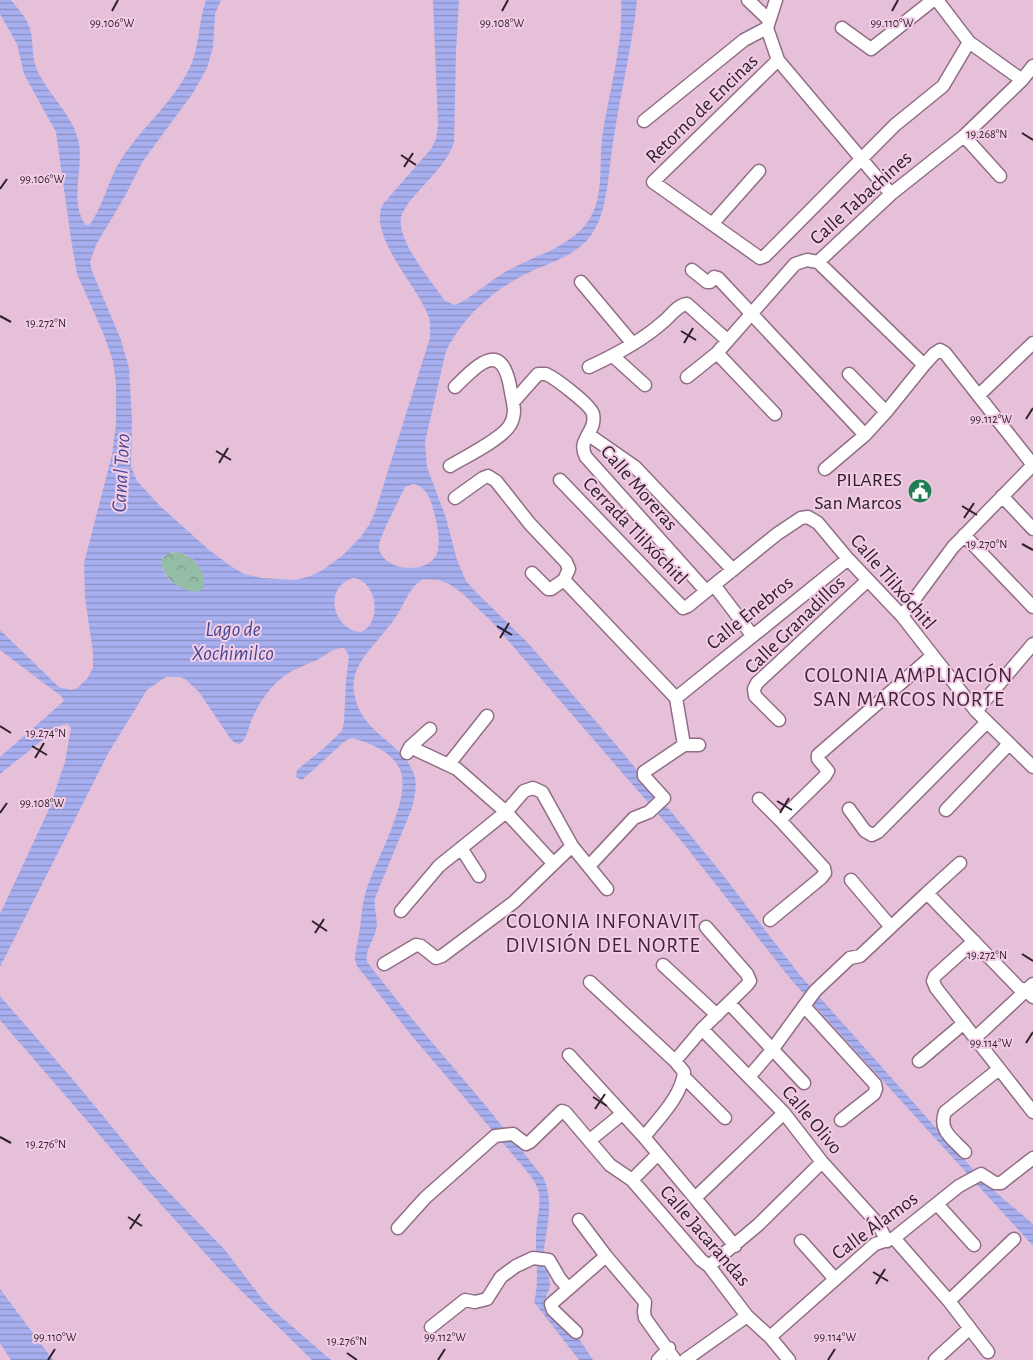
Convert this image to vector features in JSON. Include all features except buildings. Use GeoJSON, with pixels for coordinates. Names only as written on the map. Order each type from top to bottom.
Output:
{"type":"FeatureCollection","features":[{"type":"Feature","properties":{"kind":"street"},"geometry":{"type":"LineString","coordinates":[[748,0],[768,24],[778,60],[891,194]]}},
{"type":"Feature","properties":{"kind":"street"},"geometry":{"type":"LineString","coordinates":[[644,122],[744,40],[768,24],[776,0]]}},
{"type":"Feature","properties":{"kind":"street"},"geometry":{"type":"LineString","coordinates":[[842,28],[871,48],[933,0]]}},
{"type":"Feature","properties":{"kind":"street"},"geometry":{"type":"LineString","coordinates":[[937,0],[969,42],[1022,80]]}},
{"type":"Feature","properties":{"kind":"street"},"geometry":{"type":"LineString","coordinates":[[862,160],[895,124],[942,86],[969,42]]}},
{"type":"Feature","properties":{"kind":"street","name":"Retorno de Encinas"},"geometry":{"type":"LineString","coordinates":[[778,60],[654,182],[760,258],[765,256],[862,160]]}},
{"type":"Feature","properties":{"kind":"street","name":"Calle Tabachines"},"geometry":{"type":"LineString","coordinates":[[687,377],[728,340],[795,264],[807,260],[818,262],[891,194],[964,136],[1022,80],[1033,66]]}},
{"type":"Feature","properties":{"kind":"street"},"geometry":{"type":"LineString","coordinates":[[964,136],[1000,176]]}},
{"type":"Feature","properties":{"kind":"street"},"geometry":{"type":"LineString","coordinates":[[712,224],[759,171]]}},
{"type":"Feature","properties":{"kind":"street"},"geometry":{"type":"LineString","coordinates":[[818,262],[924,365]]}},
{"type":"Feature","properties":{"kind":"street"},"geometry":{"type":"LineString","coordinates":[[692,270],[707,282],[710,282],[714,277],[718,278],[865,435]]}},
{"type":"Feature","properties":{"kind":"street"},"geometry":{"type":"LineString","coordinates":[[581,282],[632,344]]}},
{"type":"Feature","properties":{"kind":"street"},"geometry":{"type":"LineString","coordinates":[[589,366],[613,356],[632,344],[662,323],[682,305],[688,304],[728,340]]}},
{"type":"Feature","properties":{"kind":"street"},"geometry":{"type":"LineString","coordinates":[[979,395],[1033,343]]}},
{"type":"Feature","properties":{"kind":"street"},"geometry":{"type":"LineString","coordinates":[[825,469],[865,435],[924,365],[940,350],[945,352],[1033,465],[953,547],[902,616]]}},
{"type":"Feature","properties":{"kind":"street"},"geometry":{"type":"LineString","coordinates":[[716,352],[775,414]]}},
{"type":"Feature","properties":{"kind":"street"},"geometry":{"type":"LineString","coordinates":[[613,356],[645,385]]}},
{"type":"Feature","properties":{"kind":"street"},"geometry":{"type":"LineString","coordinates":[[450,466],[502,435],[514,415],[514,401],[508,374],[499,361],[493,360],[476,366],[455,387]]}},
{"type":"Feature","properties":{"kind":"street","name":"Calle Moreras"},"geometry":{"type":"LineString","coordinates":[[514,401],[538,374],[545,374],[556,380],[589,407],[593,414],[592,422],[589,434],[582,444],[582,451],[586,457],[710,588]]}},
{"type":"Feature","properties":{"kind":"street"},"geometry":{"type":"LineString","coordinates":[[849,374],[886,412]]}},
{"type":"Feature","properties":{"kind":"street"},"geometry":{"type":"LineString","coordinates":[[589,434],[635,467],[733,570]]}},
{"type":"Feature","properties":{"kind":"street"},"geometry":{"type":"LineString","coordinates":[[456,498],[483,478],[488,476],[496,481],[530,524],[566,562],[569,569],[564,580],[551,590],[532,574]]}},
{"type":"Feature","properties":{"kind":"street","name":"Cerrada Tlilxóchitl"},"geometry":{"type":"LineString","coordinates":[[560,480],[683,608]]}},
{"type":"Feature","properties":{"kind":"street"},"geometry":{"type":"LineString","coordinates":[[1002,496],[1033,529]]}},
{"type":"Feature","properties":{"kind":"street","name":"Calle Tlilxóchitl"},"geometry":{"type":"LineString","coordinates":[[683,608],[688,606],[777,534],[801,518],[808,517],[818,523],[848,559],[902,616],[986,723],[1033,767]]}},
{"type":"Feature","properties":{"kind":"street"},"geometry":{"type":"LineString","coordinates":[[964,536],[1033,607]]}},
{"type":"Feature","properties":{"kind":"street","name":"Calle Enebros"},"geometry":{"type":"LineString","coordinates":[[676,698],[848,559]]}},
{"type":"Feature","properties":{"kind":"street"},"geometry":{"type":"LineString","coordinates":[[564,580],[676,698],[684,745]]}},
{"type":"Feature","properties":{"kind":"street","name":"Calle Granadillos"},"geometry":{"type":"LineString","coordinates":[[779,720],[755,696],[754,688],[757,683],[868,580]]}},
{"type":"Feature","properties":{"kind":"street"},"geometry":{"type":"LineString","coordinates":[[710,588],[752,635]]}},
{"type":"Feature","properties":{"kind":"street"},"geometry":{"type":"LineString","coordinates":[[976,711],[1033,644]]}},
{"type":"Feature","properties":{"kind":"street"},"geometry":{"type":"LineString","coordinates":[[780,820],[828,771],[818,759],[818,755],[932,656]]}},
{"type":"Feature","properties":{"kind":"street"},"geometry":{"type":"LineString","coordinates":[[449,764],[487,716]]}},
{"type":"Feature","properties":{"kind":"street"},"geometry":{"type":"LineString","coordinates":[[849,810],[865,831],[872,835],[878,832],[986,723]]}},
{"type":"Feature","properties":{"kind":"street"},"geometry":{"type":"LineString","coordinates":[[430,729],[408,750],[449,764],[457,769],[506,812],[553,863]]}},
{"type":"Feature","properties":{"kind":"street"},"geometry":{"type":"LineString","coordinates":[[946,810],[1009,744]]}},
{"type":"Feature","properties":{"kind":"street"},"geometry":{"type":"LineString","coordinates":[[589,866],[634,818],[649,812],[664,798],[644,776],[644,772],[684,745],[699,745]]}},
{"type":"Feature","properties":{"kind":"street"},"geometry":{"type":"LineString","coordinates":[[401,911],[439,866],[506,812],[524,791],[534,788],[542,792],[572,846],[607,889]]}},
{"type":"Feature","properties":{"kind":"street"},"geometry":{"type":"LineString","coordinates":[[759,798],[824,868],[821,878],[770,920]]}},
{"type":"Feature","properties":{"kind":"street"},"geometry":{"type":"LineString","coordinates":[[384,964],[416,945],[421,946],[436,958],[442,956],[514,902],[572,846]]}},
{"type":"Feature","properties":{"kind":"street"},"geometry":{"type":"LineString","coordinates":[[462,848],[480,876]]}},
{"type":"Feature","properties":{"kind":"street"},"geometry":{"type":"LineString","coordinates":[[749,1077],[772,1050],[815,991],[850,958],[860,956],[960,863]]}},
{"type":"Feature","properties":{"kind":"street"},"geometry":{"type":"LineString","coordinates":[[851,880],[891,927]]}},
{"type":"Feature","properties":{"kind":"street"},"geometry":{"type":"LineString","coordinates":[[927,893],[1019,988],[1031,990]]}},
{"type":"Feature","properties":{"kind":"street"},"geometry":{"type":"LineString","coordinates":[[674,1061],[702,1029],[750,981],[748,974],[706,927]]}},
{"type":"Feature","properties":{"kind":"street"},"geometry":{"type":"LineString","coordinates":[[974,941],[935,976],[933,980],[936,988],[1033,1112]]}},
{"type":"Feature","properties":{"kind":"street"},"geometry":{"type":"LineString","coordinates":[[663,965],[716,1015]]}},
{"type":"Feature","properties":{"kind":"street"},"geometry":{"type":"LineString","coordinates":[[590,982],[684,1072],[684,1078],[675,1096],[644,1137]]}},
{"type":"Feature","properties":{"kind":"street"},"geometry":{"type":"LineString","coordinates":[[975,1038],[1031,990]]}},
{"type":"Feature","properties":{"kind":"street"},"geometry":{"type":"LineString","coordinates":[[729,1003],[804,1083]]}},
{"type":"Feature","properties":{"kind":"street"},"geometry":{"type":"LineString","coordinates":[[805,1004],[875,1084],[874,1094],[841,1120]]}},
{"type":"Feature","properties":{"kind":"street"},"geometry":{"type":"LineString","coordinates":[[919,1061],[964,1023]]}},
{"type":"Feature","properties":{"kind":"street","name":"Calle Olivo"},"geometry":{"type":"LineString","coordinates":[[702,1029],[784,1114],[822,1162],[890,1240],[949,1301],[988,1352]]}},
{"type":"Feature","properties":{"kind":"street"},"geometry":{"type":"LineString","coordinates":[[569,1055],[644,1137],[735,1246]]}},
{"type":"Feature","properties":{"kind":"street"},"geometry":{"type":"LineString","coordinates":[[965,1152],[943,1129],[942,1119],[945,1112],[1000,1070]]}},
{"type":"Feature","properties":{"kind":"street"},"geometry":{"type":"LineString","coordinates":[[684,1078],[725,1118]]}},
{"type":"Feature","properties":{"kind":"street","name":"Calle Jacarandas"},"geometry":{"type":"LineString","coordinates":[[398,1228],[425,1198],[495,1136],[513,1134],[526,1144],[562,1111],[570,1116],[610,1165],[632,1180],[701,1260],[709,1266],[748,1316],[770,1337],[789,1360]]}},
{"type":"Feature","properties":{"kind":"street"},"geometry":{"type":"LineString","coordinates":[[590,1140],[622,1114]]}},
{"type":"Feature","properties":{"kind":"street"},"geometry":{"type":"LineString","coordinates":[[696,1197],[784,1114]]}},
{"type":"Feature","properties":{"kind":"street"},"geometry":{"type":"LineString","coordinates":[[632,1180],[658,1154]]}},
{"type":"Feature","properties":{"kind":"street","name":"Calle Álamos"},"geometry":{"type":"LineString","coordinates":[[770,1337],[875,1244],[890,1240],[959,1186],[981,1174],[995,1183],[1001,1183],[1033,1158]]}},
{"type":"Feature","properties":{"kind":"street"},"geometry":{"type":"LineString","coordinates":[[709,1266],[758,1225],[822,1162]]}},
{"type":"Feature","properties":{"kind":"street"},"geometry":{"type":"LineString","coordinates":[[937,1204],[974,1245]]}},
{"type":"Feature","properties":{"kind":"street"},"geometry":{"type":"LineString","coordinates":[[579,1220],[606,1256],[645,1302],[645,1318],[669,1348],[675,1360]]}},
{"type":"Feature","properties":{"kind":"street"},"geometry":{"type":"LineString","coordinates":[[949,1301],[1014,1239]]}},
{"type":"Feature","properties":{"kind":"street"},"geometry":{"type":"LineString","coordinates":[[802,1241],[835,1279]]}},
{"type":"Feature","properties":{"kind":"street"},"geometry":{"type":"LineString","coordinates":[[576,1332],[553,1310],[551,1304],[606,1256]]}},
{"type":"Feature","properties":{"kind":"street"},"geometry":{"type":"LineString","coordinates":[[431,1327],[465,1300],[475,1302],[487,1299],[500,1277],[516,1266],[533,1258],[549,1260],[560,1279],[568,1288]]}},
{"type":"Feature","properties":{"kind":"street"},"geometry":{"type":"LineString","coordinates":[[685,1360],[748,1316]]}},
{"type":"Feature","properties":{"kind":"street"},"geometry":{"type":"LineString","coordinates":[[935,1360],[970,1328]]}},
{"type":"Feature","properties":{"kind":"street"},"geometry":{"type":"LineString","coordinates":[[658,1360],[669,1348]]}},
{"type":"Feature","properties":{"kind":"green space"},"geometry":{"type":"Polygon","coordinates":[[[177,552],[190,558],[199,567],[205,584],[201,591],[191,593],[185,591],[173,583],[164,571],[162,558],[169,553],[177,552]]]}},
{"type":"Feature","properties":{"kind":"water","name":"Lago de Xochimilco"},"geometry":{"type":"Polygon","coordinates":[[[0,0],[11,0],[25,17],[30,29],[37,70],[75,130],[80,150],[78,206],[86,225],[89,225],[97,213],[119,163],[136,139],[175,93],[190,67],[196,51],[206,0],[221,0],[215,14],[213,47],[207,68],[193,93],[143,161],[96,245],[90,262],[121,340],[129,368],[132,421],[131,466],[137,481],[160,506],[229,565],[244,574],[261,578],[296,580],[321,571],[342,556],[360,538],[369,525],[375,512],[430,338],[428,315],[423,303],[388,245],[382,230],[380,217],[383,204],[431,149],[436,139],[438,125],[433,0],[459,0],[454,143],[442,165],[407,206],[402,214],[401,224],[408,247],[423,271],[445,301],[455,305],[513,268],[561,245],[581,230],[589,220],[594,211],[599,191],[602,139],[620,34],[621,0],[637,0],[606,192],[597,225],[586,242],[581,246],[561,259],[524,275],[500,289],[479,307],[460,328],[446,351],[425,442],[427,467],[446,518],[457,560],[466,581],[528,643],[618,747],[719,870],[799,974],[986,1184],[1033,1224],[1033,1246],[793,982],[683,843],[492,622],[462,593],[439,580],[423,579],[415,586],[394,620],[364,657],[354,678],[355,697],[366,721],[403,756],[410,766],[416,782],[412,808],[375,898],[377,926],[368,950],[367,962],[543,1177],[547,1187],[549,1206],[543,1257],[550,1285],[546,1301],[578,1337],[593,1360],[579,1360],[534,1302],[537,1285],[536,1236],[539,1193],[534,1180],[412,1036],[357,966],[355,953],[364,897],[396,816],[402,788],[402,776],[395,761],[383,751],[375,746],[352,738],[345,741],[302,780],[296,777],[297,770],[342,731],[349,656],[344,648],[333,650],[317,660],[292,671],[279,680],[260,704],[251,720],[245,739],[240,744],[235,743],[230,738],[199,692],[185,679],[166,677],[147,690],[109,752],[0,967],[0,914],[49,809],[65,762],[71,728],[68,724],[61,725],[0,774],[0,757],[64,701],[61,696],[0,650],[0,630],[59,687],[71,690],[77,688],[87,679],[93,668],[93,653],[85,598],[84,563],[112,455],[116,424],[116,384],[113,361],[104,335],[77,274],[56,132],[24,74],[17,44],[0,14],[0,0]],[[413,484],[405,487],[386,526],[379,547],[381,555],[387,561],[394,565],[413,568],[429,563],[435,557],[439,539],[434,511],[428,495],[420,486],[413,484]],[[172,552],[162,558],[163,568],[165,574],[172,582],[188,590],[198,591],[203,587],[204,579],[201,570],[194,561],[184,554],[172,552]],[[353,578],[344,583],[338,590],[335,598],[338,616],[343,624],[361,632],[368,627],[372,620],[374,602],[372,594],[361,581],[353,578]]]}},
{"type":"Feature","properties":{"kind":"water"},"geometry":{"type":"Polygon","coordinates":[[[0,996],[75,1082],[151,1174],[225,1250],[260,1296],[272,1309],[331,1360],[312,1360],[221,1271],[121,1160],[0,1020],[0,996]]]}},
{"type":"Feature","properties":{"kind":"water"},"geometry":{"type":"Polygon","coordinates":[[[0,1289],[53,1360],[11,1360],[0,1343],[0,1289]]]}},
{"type":"Feature","properties":{"kind":"place","name":"PILARES San Marcos"},"geometry":{"type":"Point","coordinates":[920,491]}},
{"type":"Feature","properties":{"kind":"district","name":"COLONIA AMPLIACIÓN SAN MARCOS NORTE"},"geometry":{"type":"Point","coordinates":[909,687]}},
{"type":"Feature","properties":{"kind":"district","name":"COLONIA INFONAVIT DIVISIÓN DEL NORTE"},"geometry":{"type":"Point","coordinates":[603,933]}},
{"type":"Feature","properties":{"kind":"water label","name":"Canal Toro"},"geometry":{"type":"Point","coordinates":[121,473]}}]}
